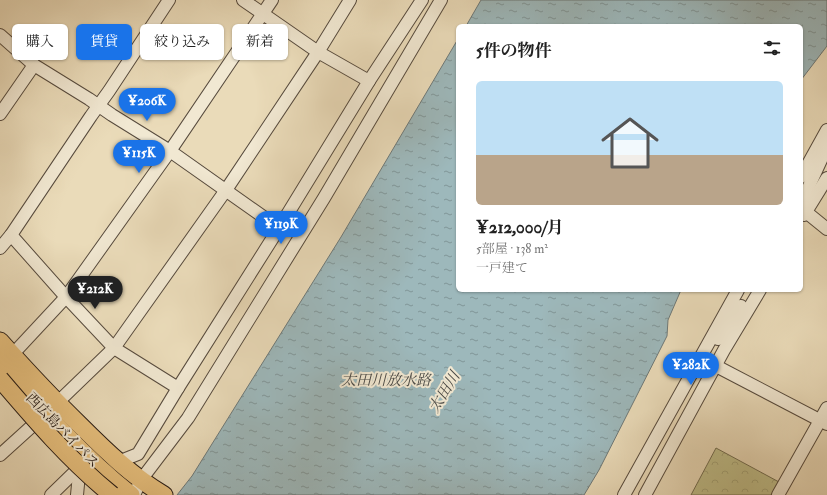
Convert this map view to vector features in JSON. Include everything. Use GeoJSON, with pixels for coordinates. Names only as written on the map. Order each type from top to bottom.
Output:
{"type":"FeatureCollection","features":[{"type":"Feature","properties":{"kind":"highway"},"geometry":{"type":"LineString","coordinates":[[0,340],[4,360],[44,415],[87,461],[126,495]]}},
{"type":"Feature","properties":{"kind":"highway","name":"西広島バイパス"},"geometry":{"type":"LineString","coordinates":[[4,360],[70,440],[102,471],[145,491]]}},
{"type":"Feature","properties":{"kind":"highway"},"geometry":{"type":"LineString","coordinates":[[4,360],[57,403],[118,462],[145,491]]}},
{"type":"Feature","properties":{"kind":"highway","name":"西広島バイパス"},"geometry":{"type":"LineString","coordinates":[[0,379],[61,448],[112,495]]}},
{"type":"Feature","properties":{"kind":"street"},"geometry":{"type":"LineString","coordinates":[[0,248],[11,235],[99,106],[169,0]]}},
{"type":"Feature","properties":{"kind":"street"},"geometry":{"type":"LineString","coordinates":[[243,0],[318,52],[369,81]]}},
{"type":"Feature","properties":{"kind":"street"},"geometry":{"type":"LineString","coordinates":[[4,360],[66,297],[170,151],[272,0]]}},
{"type":"Feature","properties":{"kind":"street"},"geometry":{"type":"LineString","coordinates":[[57,403],[114,348],[226,190],[318,52],[350,0]]}},
{"type":"Feature","properties":{"kind":"street"},"geometry":{"type":"LineString","coordinates":[[118,462],[138,454],[369,81],[422,0]]}},
{"type":"Feature","properties":{"kind":"street"},"geometry":{"type":"LineString","coordinates":[[145,491],[188,418],[324,198],[441,0]]}},
{"type":"Feature","properties":{"kind":"street"},"geometry":{"type":"LineString","coordinates":[[0,35],[34,64],[170,151],[279,228]]}},
{"type":"Feature","properties":{"kind":"street"},"geometry":{"type":"LineString","coordinates":[[0,114],[34,64]]}},
{"type":"Feature","properties":{"kind":"street"},"geometry":{"type":"LineString","coordinates":[[803,173],[827,130]]}},
{"type":"Feature","properties":{"kind":"street"},"geometry":{"type":"LineString","coordinates":[[803,216],[804,197],[827,147]]}},
{"type":"Feature","properties":{"kind":"street"},"geometry":{"type":"LineString","coordinates":[[803,216],[827,178]]}},
{"type":"Feature","properties":{"kind":"street"},"geometry":{"type":"LineString","coordinates":[[803,216],[827,229]]}},
{"type":"Feature","properties":{"kind":"street"},"geometry":{"type":"LineString","coordinates":[[11,235],[114,348],[178,388]]}},
{"type":"Feature","properties":{"kind":"street"},"geometry":{"type":"LineString","coordinates":[[624,495],[737,292]]}},
{"type":"Feature","properties":{"kind":"street"},"geometry":{"type":"LineString","coordinates":[[728,308],[748,292]]}},
{"type":"Feature","properties":{"kind":"street"},"geometry":{"type":"LineString","coordinates":[[697,364],[708,354],[736,316],[750,292]]}},
{"type":"Feature","properties":{"kind":"street"},"geometry":{"type":"LineString","coordinates":[[645,495],[759,292]]}},
{"type":"Feature","properties":{"kind":"street"},"geometry":{"type":"LineString","coordinates":[[716,366],[823,422]]}},
{"type":"Feature","properties":{"kind":"street"},"geometry":{"type":"LineString","coordinates":[[778,495],[823,422],[827,408]]}},
{"type":"Feature","properties":{"kind":"street"},"geometry":{"type":"LineString","coordinates":[[0,455],[44,415]]}},
{"type":"Feature","properties":{"kind":"street"},"geometry":{"type":"LineString","coordinates":[[51,495],[87,461]]}},
{"type":"Feature","properties":{"kind":"street"},"geometry":{"type":"LineString","coordinates":[[77,495],[79,474],[87,461]]}},
{"type":"Feature","properties":{"kind":"green space"},"geometry":{"type":"Polygon","coordinates":[[[716,448],[779,482],[771,495],[691,495],[716,448]]]}},
{"type":"Feature","properties":{"kind":"water"},"geometry":{"type":"Polygon","coordinates":[[[481,0],[827,0],[827,46],[803,77],[803,24],[467,24],[481,0]]]}},
{"type":"Feature","properties":{"kind":"water","name":"太田川放水路"},"geometry":{"type":"Polygon","coordinates":[[[456,42],[456,292],[680,292],[668,320],[667,336],[599,470],[584,495],[177,495],[192,476],[341,237],[456,42]]]}},
{"type":"Feature","properties":{"kind":"water label","name":"太田川"},"geometry":{"type":"Point","coordinates":[444,392]}}]}
